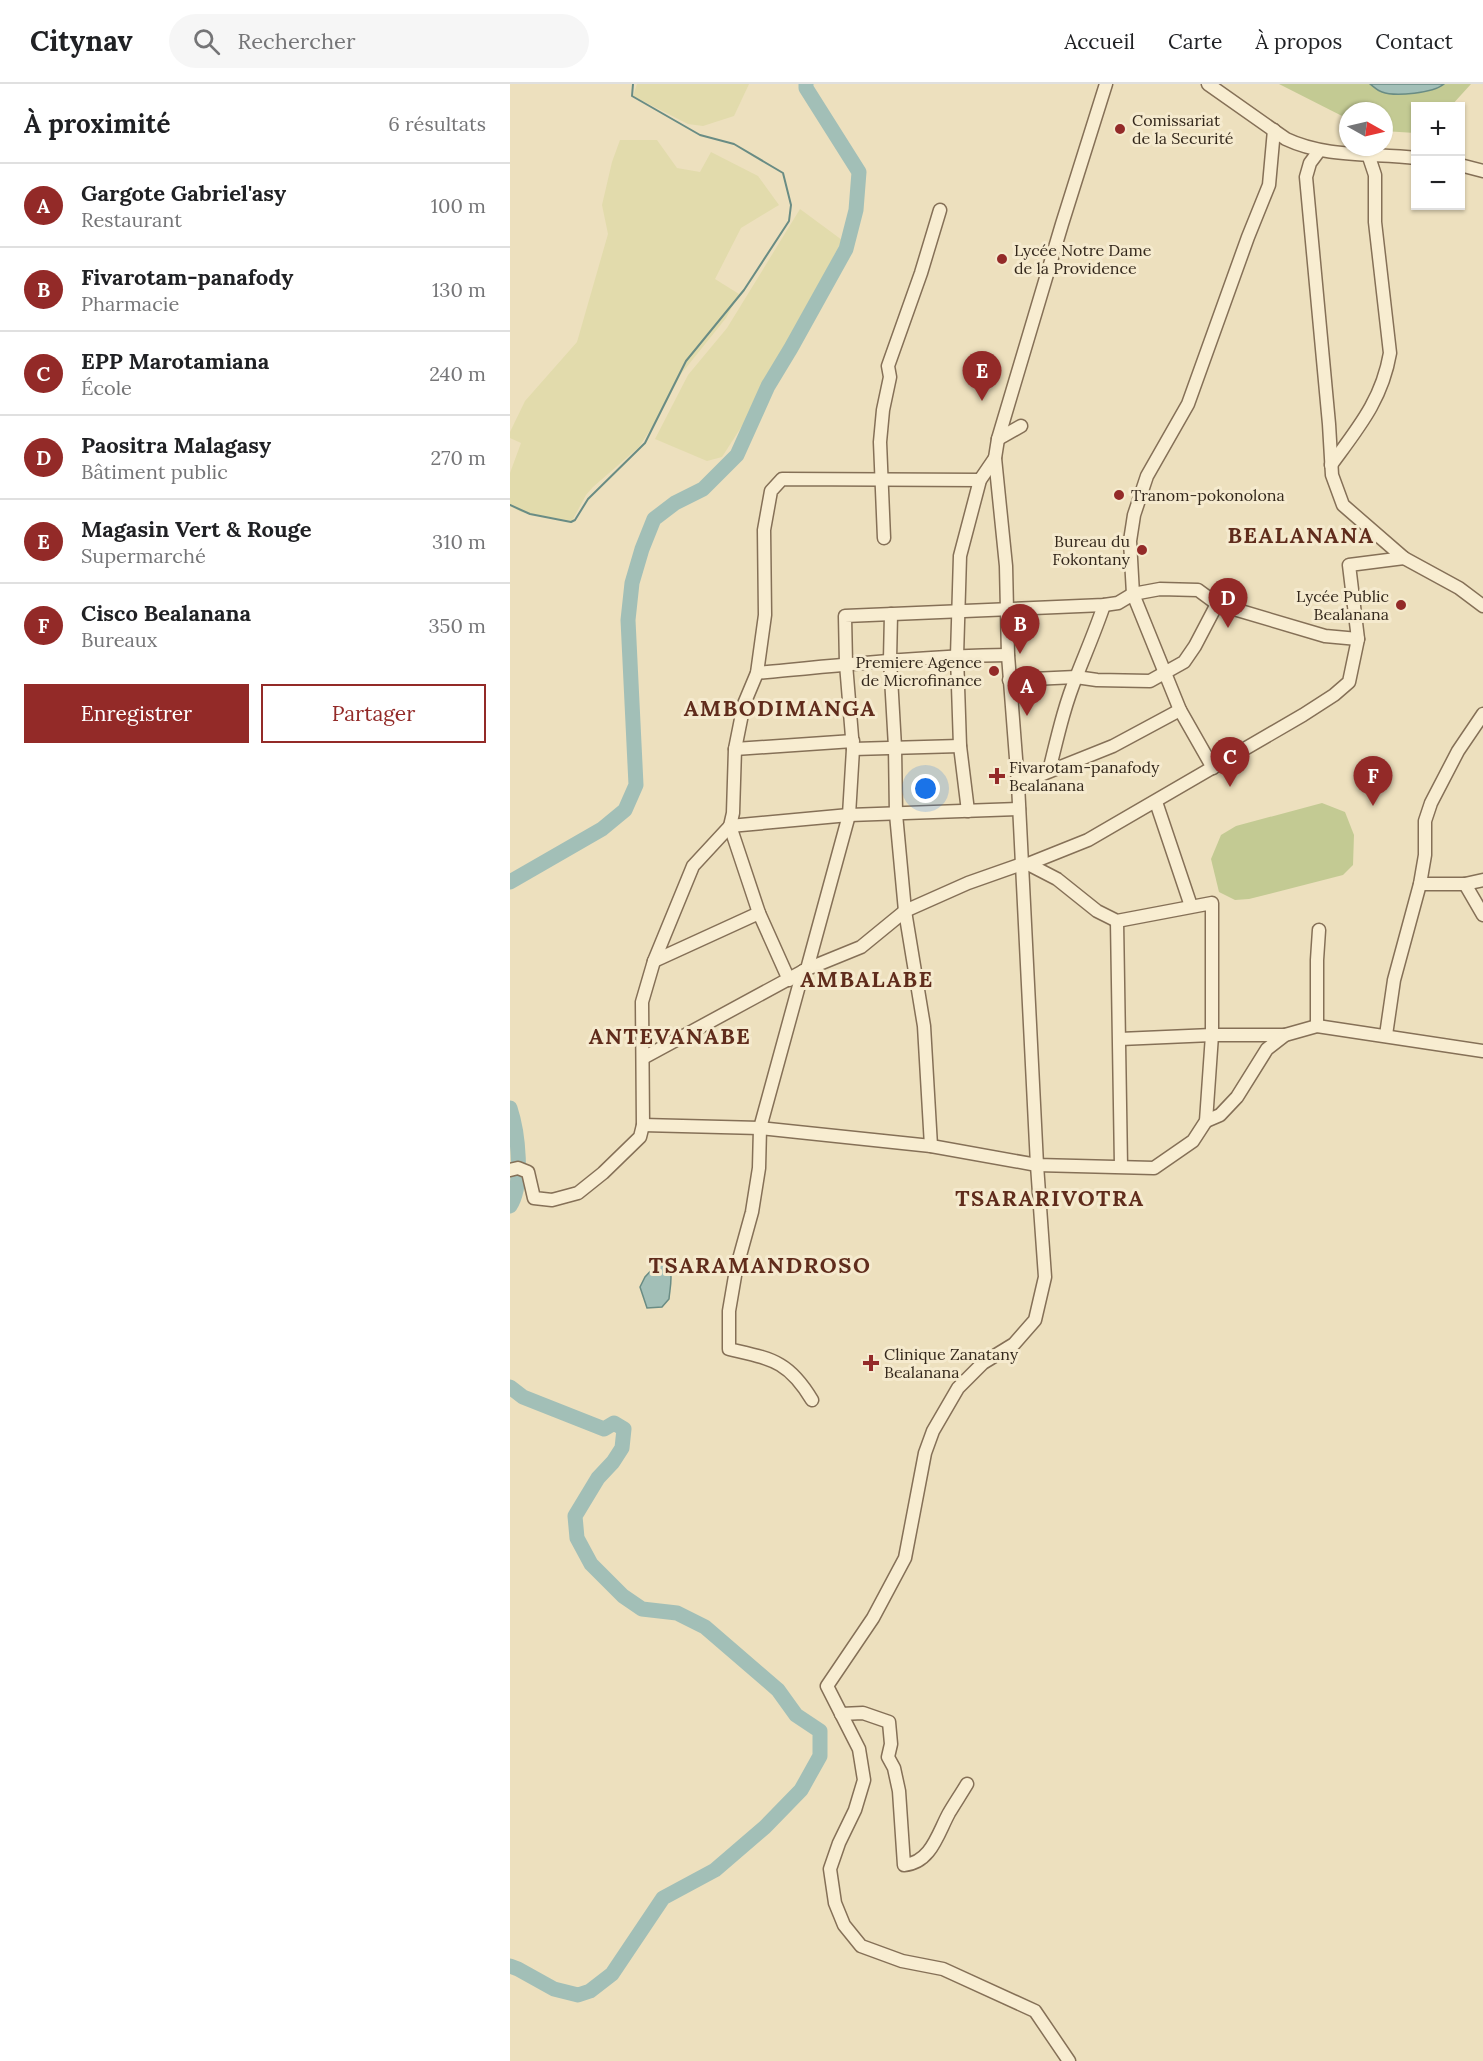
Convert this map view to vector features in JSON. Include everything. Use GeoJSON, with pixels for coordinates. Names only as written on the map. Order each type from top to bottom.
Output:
{"type":"FeatureCollection","features":[{"type":"Feature","properties":{"kind":"street"},"geometry":{"type":"LineString","coordinates":[[1069,2061],[1035,2011],[943,1969],[902,1961],[861,1946],[844,1925],[835,1903],[830,1869],[839,1843],[855,1810],[864,1780],[859,1749],[827,1686],[873,1618],[905,1558],[925,1454],[933,1431],[958,1388],[983,1363],[1014,1344],[1035,1320],[1045,1277],[1036,1165],[1025,864],[1009,680],[1006,566],[995,458],[998,439],[1106,84]]}},
{"type":"Feature","properties":{"kind":"street"},"geometry":{"type":"LineString","coordinates":[[1208,84],[1300,145],[1320,151],[1339,152]]}},
{"type":"Feature","properties":{"kind":"street"},"geometry":{"type":"LineString","coordinates":[[1213,768],[1180,710],[1133,594],[1130,541],[1134,515],[1147,476],[1188,404],[1269,185],[1275,130]]}},
{"type":"Feature","properties":{"kind":"street"},"geometry":{"type":"LineString","coordinates":[[1320,151],[1310,164],[1305,177],[1332,475],[1343,505],[1404,558],[1459,588],[1483,606]]}},
{"type":"Feature","properties":{"kind":"street"},"geometry":{"type":"LineString","coordinates":[[1331,465],[1376,401],[1387,372],[1390,353],[1376,222],[1375,175],[1369,156]]}},
{"type":"Feature","properties":{"kind":"street"},"geometry":{"type":"LineString","coordinates":[[1392,156],[1411,158]]}},
{"type":"Feature","properties":{"kind":"street"},"geometry":{"type":"LineString","coordinates":[[1465,166],[1483,171]]}},
{"type":"Feature","properties":{"kind":"street"},"geometry":{"type":"LineString","coordinates":[[884,538],[880,442],[890,377],[888,366],[921,273],[940,210]]}},
{"type":"Feature","properties":{"kind":"street"},"geometry":{"type":"LineString","coordinates":[[998,439],[1021,426]]}},
{"type":"Feature","properties":{"kind":"street"},"geometry":{"type":"LineString","coordinates":[[968,811],[960,746],[957,656],[960,556],[980,480],[995,458]]}},
{"type":"Feature","properties":{"kind":"street"},"geometry":{"type":"LineString","coordinates":[[510,1170],[518,1168],[528,1172],[534,1198],[552,1200],[578,1193],[603,1173],[640,1137],[643,1125],[642,1002],[654,961],[693,866],[730,826],[733,813],[735,749],[744,704],[757,672],[765,615],[764,530],[771,491],[782,479],[980,480]]}},
{"type":"Feature","properties":{"kind":"street"},"geometry":{"type":"LineString","coordinates":[[643,1058],[805,970],[861,947],[905,911],[968,883],[1088,840],[1303,715],[1349,682],[1358,639],[1349,565],[1404,558]]}},
{"type":"Feature","properties":{"kind":"street"},"geometry":{"type":"LineString","coordinates":[[812,1400],[788,1368],[773,1360],[729,1348],[729,1311],[736,1270],[752,1212],[759,1168],[760,1128],[768,1093],[849,815],[853,745],[846,664],[845,616],[1104,605],[1118,603],[1133,594],[1160,589],[1198,590],[1217,604],[1325,636],[1358,639]]}},
{"type":"Feature","properties":{"kind":"street"},"geometry":{"type":"LineString","coordinates":[[1009,680],[1076,677],[1097,680],[1150,681],[1184,662],[1217,604]]}},
{"type":"Feature","properties":{"kind":"street"},"geometry":{"type":"LineString","coordinates":[[1049,771],[1058,732],[1076,677],[1094,637],[1104,605]]}},
{"type":"Feature","properties":{"kind":"street"},"geometry":{"type":"LineString","coordinates":[[891,614],[890,660],[896,747],[896,814],[905,911],[924,1026],[931,1146]]}},
{"type":"Feature","properties":{"kind":"street"},"geometry":{"type":"LineString","coordinates":[[757,672],[890,660],[1008,655]]}},
{"type":"Feature","properties":{"kind":"street"},"geometry":{"type":"LineString","coordinates":[[1018,784],[1113,746],[1180,710]]}},
{"type":"Feature","properties":{"kind":"street"},"geometry":{"type":"LineString","coordinates":[[1386,1035],[1394,980],[1420,884],[1425,855],[1425,821],[1431,803],[1458,751],[1483,714]]}},
{"type":"Feature","properties":{"kind":"street"},"geometry":{"type":"LineString","coordinates":[[735,749],[853,745],[960,746]]}},
{"type":"Feature","properties":{"kind":"street"},"geometry":{"type":"LineString","coordinates":[[1156,802],[1191,906]]}},
{"type":"Feature","properties":{"kind":"street"},"geometry":{"type":"LineString","coordinates":[[730,826],[849,815],[1019,808]]}},
{"type":"Feature","properties":{"kind":"street"},"geometry":{"type":"LineString","coordinates":[[730,826],[759,913],[789,980]]}},
{"type":"Feature","properties":{"kind":"street"},"geometry":{"type":"LineString","coordinates":[[643,1125],[760,1128],[931,1146],[1036,1165],[1121,1166],[1150,1170],[1154,1168],[1193,1141],[1206,1121],[1212,1035],[1212,903],[1117,921],[1097,911],[1057,879],[1025,864]]}},
{"type":"Feature","properties":{"kind":"street"},"geometry":{"type":"LineString","coordinates":[[1420,884],[1465,884],[1483,880]]}},
{"type":"Feature","properties":{"kind":"street"},"geometry":{"type":"LineString","coordinates":[[1465,884],[1483,915]]}},
{"type":"Feature","properties":{"kind":"street"},"geometry":{"type":"LineString","coordinates":[[654,961],[759,913]]}},
{"type":"Feature","properties":{"kind":"street"},"geometry":{"type":"LineString","coordinates":[[1117,921],[1121,1166]]}},
{"type":"Feature","properties":{"kind":"street"},"geometry":{"type":"LineString","coordinates":[[1317,1026],[1319,930]]}},
{"type":"Feature","properties":{"kind":"street"},"geometry":{"type":"LineString","coordinates":[[1120,1039],[1284,1035],[1317,1026],[1483,1051]]}},
{"type":"Feature","properties":{"kind":"street"},"geometry":{"type":"LineString","coordinates":[[1206,1121],[1220,1115],[1237,1097],[1267,1049],[1284,1035]]}},
{"type":"Feature","properties":{"kind":"street"},"geometry":{"type":"LineString","coordinates":[[841,1714],[863,1713],[889,1722],[891,1744],[888,1757],[894,1768],[898,1791],[904,1865],[918,1861],[933,1845],[948,1814],[967,1784]]}},
{"type":"Feature","properties":{"kind":"shaded area"},"geometry":{"type":"Polygon","coordinates":[[[637,84],[749,84],[734,116],[703,126],[688,124],[633,96],[637,84]]]}},
{"type":"Feature","properties":{"kind":"shaded area"},"geometry":{"type":"Polygon","coordinates":[[[620,140],[657,140],[677,168],[700,172],[711,152],[758,176],[779,205],[741,228],[715,279],[739,294],[726,318],[681,374],[660,415],[639,447],[593,487],[572,521],[521,512],[510,506],[510,473],[521,443],[510,438],[510,432],[525,401],[577,342],[608,234],[602,205],[612,162],[620,140]]]}},
{"type":"Feature","properties":{"kind":"shaded area"},"geometry":{"type":"Polygon","coordinates":[[[800,209],[842,240],[758,401],[722,457],[707,461],[655,439],[688,375],[727,328],[800,209]]]}},
{"type":"Feature","properties":{"kind":"green space"},"geometry":{"type":"Polygon","coordinates":[[[1279,84],[1370,84],[1381,92],[1440,87],[1444,84],[1471,84],[1455,102],[1411,102],[1411,133],[1393,132],[1393,102],[1339,102],[1339,114],[1279,84]]]}},
{"type":"Feature","properties":{"kind":"green space"},"geometry":{"type":"Polygon","coordinates":[[[1322,803],[1345,812],[1354,835],[1353,865],[1343,875],[1249,899],[1235,900],[1219,892],[1211,859],[1221,835],[1236,826],[1322,803]]]}},
{"type":"Feature","properties":{"kind":"water"},"geometry":{"type":"Polygon","coordinates":[[[1370,84],[1444,84],[1423,92],[1396,94],[1380,91],[1370,84]]]}},
{"type":"Feature","properties":{"kind":"water"},"geometry":{"type":"Polygon","coordinates":[[[658,1263],[664,1264],[670,1271],[669,1299],[662,1307],[647,1308],[640,1287],[645,1277],[658,1263]]]}},
{"type":"Feature","properties":{"kind":"waterway"},"geometry":{"type":"LineString","coordinates":[[510,505],[530,514],[571,522],[575,520],[588,499],[645,443],[686,361],[744,290],[789,221],[791,205],[783,173],[734,144],[700,135],[632,96],[633,84]]}},
{"type":"Feature","properties":{"kind":"waterway"},"geometry":{"type":"LineString","coordinates":[[510,882],[602,829],[625,810],[636,785],[628,620],[632,583],[642,549],[654,519],[675,503],[703,489],[737,455],[768,386],[846,249],[856,210],[859,172],[806,88],[806,84]]}},
{"type":"Feature","properties":{"kind":"waterway"},"geometry":{"type":"LineString","coordinates":[[510,1108],[518,1158],[517,1185],[510,1206]]}},
{"type":"Feature","properties":{"kind":"waterway"},"geometry":{"type":"LineString","coordinates":[[510,1387],[523,1397],[604,1429],[614,1423],[624,1429],[622,1448],[598,1478],[575,1516],[577,1538],[591,1564],[623,1596],[642,1609],[677,1613],[705,1627],[778,1690],[796,1715],[820,1731],[820,1756],[801,1790],[765,1827],[715,1870],[663,1898],[612,1974],[590,1991],[578,1995],[554,1989],[510,1966]]}},
{"type":"Feature","properties":{"kind":"place","name":"Comissariat de la Securité"},"geometry":{"type":"Point","coordinates":[1120,129]}},
{"type":"Feature","properties":{"kind":"place","name":"Lycée Notre Dame de la Providence"},"geometry":{"type":"Point","coordinates":[1002,259]}},
{"type":"Feature","properties":{"kind":"place","name":"Magasin Vert & Rouge"},"geometry":{"type":"Point","coordinates":[982,401]}},
{"type":"Feature","properties":{"kind":"place","name":"Tranom-pokonolona"},"geometry":{"type":"Point","coordinates":[1119,495]}},
{"type":"Feature","properties":{"kind":"place","name":"Bureau du Fokontany"},"geometry":{"type":"Point","coordinates":[1142,550]}},
{"type":"Feature","properties":{"kind":"place","name":"Lycée Public Bealanana"},"geometry":{"type":"Point","coordinates":[1401,605]}},
{"type":"Feature","properties":{"kind":"place","name":"Paositra Malagasy"},"geometry":{"type":"Point","coordinates":[1228,628]}},
{"type":"Feature","properties":{"kind":"place","name":"Fivarotam-panafody"},"geometry":{"type":"Point","coordinates":[1020,654]}},
{"type":"Feature","properties":{"kind":"place","name":"Premiere Agence de Microfinance"},"geometry":{"type":"Point","coordinates":[994,671]}},
{"type":"Feature","properties":{"kind":"place","name":"Gargote Gabriel'asy"},"geometry":{"type":"Point","coordinates":[1027,716]}},
{"type":"Feature","properties":{"kind":"place","name":"Fivarotam-panafody Bealanana"},"geometry":{"type":"Point","coordinates":[997,776]}},
{"type":"Feature","properties":{"kind":"place","name":"EPP Marotamiana"},"geometry":{"type":"Point","coordinates":[1230,787]}},
{"type":"Feature","properties":{"kind":"place","name":"Cisco Bealanana"},"geometry":{"type":"Point","coordinates":[1373,806]}},
{"type":"Feature","properties":{"kind":"place","name":"Clinique Zanatany Bealanana"},"geometry":{"type":"Point","coordinates":[871,1363]}},
{"type":"Feature","properties":{"kind":"district","name":"BEALANANA"},"geometry":{"type":"Point","coordinates":[1301,535]}},
{"type":"Feature","properties":{"kind":"district","name":"AMBODIMANGA"},"geometry":{"type":"Point","coordinates":[780,708]}},
{"type":"Feature","properties":{"kind":"district","name":"AMBALABE"},"geometry":{"type":"Point","coordinates":[867,979]}},
{"type":"Feature","properties":{"kind":"district","name":"ANTEVANABE"},"geometry":{"type":"Point","coordinates":[670,1036]}},
{"type":"Feature","properties":{"kind":"district","name":"TSARARIVOTRA"},"geometry":{"type":"Point","coordinates":[1050,1198]}},
{"type":"Feature","properties":{"kind":"district","name":"TSARAMANDROSO"},"geometry":{"type":"Point","coordinates":[760,1265]}}]}
